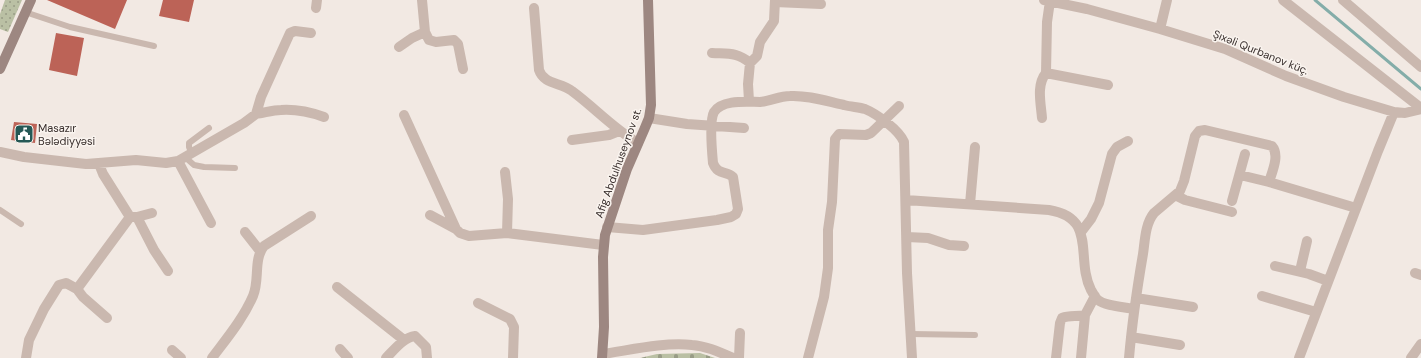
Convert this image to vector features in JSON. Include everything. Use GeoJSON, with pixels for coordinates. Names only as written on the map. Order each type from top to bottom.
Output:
{"type":"FeatureCollection","features":[{"type":"Feature","properties":{"kind":"street"},"geometry":{"type":"LineString","coordinates":[[1,66],[31,0]]}},
{"type":"Feature","properties":{"kind":"street"},"geometry":{"type":"LineString","coordinates":[[422,0],[425,32],[429,40],[436,42],[454,40],[458,44],[463,69]]}},
{"type":"Feature","properties":{"kind":"street","name":"Afig Abdulhuseynov st."},"geometry":{"type":"LineString","coordinates":[[603,356],[603,244],[607,227],[627,169],[649,118],[651,105],[648,0]]}},
{"type":"Feature","properties":{"kind":"street"},"geometry":{"type":"LineString","coordinates":[[1160,29],[1167,0]]}},
{"type":"Feature","properties":{"kind":"street"},"geometry":{"type":"LineString","coordinates":[[1282,0],[1421,109]]}},
{"type":"Feature","properties":{"kind":"street"},"geometry":{"type":"LineString","coordinates":[[1343,0],[1421,67]]}},
{"type":"Feature","properties":{"kind":"street"},"geometry":{"type":"LineString","coordinates":[[749,101],[748,84],[750,63],[757,56],[760,42],[769,31],[774,21],[775,1],[821,4]]}},
{"type":"Feature","properties":{"kind":"street"},"geometry":{"type":"LineString","coordinates":[[1042,118],[1040,85],[1041,78],[1046,73],[1047,1]]}},
{"type":"Feature","properties":{"kind":"street","name":"Şıxəli Qurbanov küç."},"geometry":{"type":"LineString","coordinates":[[1047,1],[1160,29],[1225,50],[1286,76],[1344,97],[1394,112],[1405,113],[1421,109]]}},
{"type":"Feature","properties":{"kind":"street"},"geometry":{"type":"LineString","coordinates":[[534,8],[539,70],[541,76],[546,80],[570,90],[619,131],[638,143]]}},
{"type":"Feature","properties":{"kind":"street"},"geometry":{"type":"LineString","coordinates":[[256,114],[290,33],[295,31],[311,33]]}},
{"type":"Feature","properties":{"kind":"street"},"geometry":{"type":"LineString","coordinates":[[399,48],[412,38],[425,32]]}},
{"type":"Feature","properties":{"kind":"street"},"geometry":{"type":"LineString","coordinates":[[712,53],[736,54],[743,57],[750,63]]}},
{"type":"Feature","properties":{"kind":"street"},"geometry":{"type":"LineString","coordinates":[[1046,73],[1108,85]]}},
{"type":"Feature","properties":{"kind":"street"},"geometry":{"type":"LineString","coordinates":[[607,227],[643,230],[717,220],[731,217],[736,214],[738,209],[733,177],[730,174],[719,172],[713,163],[712,125],[714,112],[720,106],[737,102],[760,102],[789,96],[803,96],[863,109],[873,113],[902,137],[904,142],[908,295],[912,358]]}},
{"type":"Feature","properties":{"kind":"street"},"geometry":{"type":"LineString","coordinates":[[808,358],[824,297],[828,268],[828,230],[832,202],[835,139],[839,134],[866,135],[884,121],[899,106]]}},
{"type":"Feature","properties":{"kind":"street"},"geometry":{"type":"LineString","coordinates":[[0,152],[24,157],[86,164],[136,160],[166,163],[185,157],[244,123],[256,114],[280,110],[291,110],[307,111],[324,117]]}},
{"type":"Feature","properties":{"kind":"street"},"geometry":{"type":"LineString","coordinates":[[1299,358],[1394,112]]}},
{"type":"Feature","properties":{"kind":"street"},"geometry":{"type":"LineString","coordinates":[[404,115],[456,229],[460,234],[469,236],[507,234],[603,244]]}},
{"type":"Feature","properties":{"kind":"street"},"geometry":{"type":"LineString","coordinates":[[649,118],[687,124],[744,128]]}},
{"type":"Feature","properties":{"kind":"street"},"geometry":{"type":"LineString","coordinates":[[1129,358],[1134,309],[1147,226],[1151,218],[1169,201],[1177,196],[1180,191],[1184,181],[1195,136],[1199,132],[1205,130],[1272,146],[1275,150],[1276,156],[1269,182]]}},
{"type":"Feature","properties":{"kind":"street"},"geometry":{"type":"LineString","coordinates":[[572,140],[609,135],[619,131]]}},
{"type":"Feature","properties":{"kind":"street"},"geometry":{"type":"LineString","coordinates":[[1081,232],[1091,219],[1099,203],[1112,154],[1117,147],[1128,141]]}},
{"type":"Feature","properties":{"kind":"street"},"geometry":{"type":"LineString","coordinates":[[970,204],[975,147]]}},
{"type":"Feature","properties":{"kind":"street"},"geometry":{"type":"LineString","coordinates":[[1232,201],[1245,154]]}},
{"type":"Feature","properties":{"kind":"street"},"geometry":{"type":"LineString","coordinates":[[185,157],[211,223]]}},
{"type":"Feature","properties":{"kind":"street"},"geometry":{"type":"LineString","coordinates":[[99,164],[103,174],[134,217],[168,271]]}},
{"type":"Feature","properties":{"kind":"street"},"geometry":{"type":"LineString","coordinates":[[505,172],[508,199],[507,234]]}},
{"type":"Feature","properties":{"kind":"street"},"geometry":{"type":"LineString","coordinates":[[1240,175],[1269,182],[1356,208]]}},
{"type":"Feature","properties":{"kind":"street"},"geometry":{"type":"LineString","coordinates":[[1177,196],[1185,200],[1232,212]]}},
{"type":"Feature","properties":{"kind":"street"},"geometry":{"type":"LineString","coordinates":[[906,200],[1061,212],[1073,219],[1081,232],[1085,274],[1098,300],[1105,303],[1134,309]]}},
{"type":"Feature","properties":{"kind":"street"},"geometry":{"type":"LineString","coordinates":[[77,289],[134,217],[152,213]]}},
{"type":"Feature","properties":{"kind":"street"},"geometry":{"type":"LineString","coordinates":[[430,215],[456,229]]}},
{"type":"Feature","properties":{"kind":"street"},"geometry":{"type":"LineString","coordinates":[[212,358],[238,322],[253,296],[260,251],[264,246],[311,216]]}},
{"type":"Feature","properties":{"kind":"street"},"geometry":{"type":"LineString","coordinates":[[245,232],[260,251]]}},
{"type":"Feature","properties":{"kind":"street"},"geometry":{"type":"LineString","coordinates":[[906,237],[928,238],[949,244],[964,246]]}},
{"type":"Feature","properties":{"kind":"street"},"geometry":{"type":"LineString","coordinates":[[1300,271],[1307,241]]}},
{"type":"Feature","properties":{"kind":"street"},"geometry":{"type":"LineString","coordinates":[[1275,266],[1300,271],[1328,281]]}},
{"type":"Feature","properties":{"kind":"street"},"geometry":{"type":"LineString","coordinates":[[26,358],[32,332],[59,285],[66,283],[77,289],[107,318]]}},
{"type":"Feature","properties":{"kind":"street"},"geometry":{"type":"LineString","coordinates":[[337,286],[404,340]]}},
{"type":"Feature","properties":{"kind":"street"},"geometry":{"type":"LineString","coordinates":[[1081,358],[1086,315],[1095,296]]}},
{"type":"Feature","properties":{"kind":"street"},"geometry":{"type":"LineString","coordinates":[[1262,296],[1316,312]]}},
{"type":"Feature","properties":{"kind":"street"},"geometry":{"type":"LineString","coordinates":[[1136,298],[1193,307]]}},
{"type":"Feature","properties":{"kind":"street"},"geometry":{"type":"LineString","coordinates":[[478,303],[510,319],[514,327],[513,358]]}},
{"type":"Feature","properties":{"kind":"street"},"geometry":{"type":"LineString","coordinates":[[1056,358],[1060,323],[1062,318],[1069,315],[1086,315]]}},
{"type":"Feature","properties":{"kind":"street"},"geometry":{"type":"LineString","coordinates":[[739,358],[740,333]]}},
{"type":"Feature","properties":{"kind":"street"},"geometry":{"type":"LineString","coordinates":[[386,358],[404,340],[411,336],[416,336],[426,347],[428,358]]}},
{"type":"Feature","properties":{"kind":"street"},"geometry":{"type":"LineString","coordinates":[[1131,337],[1180,345]]}},
{"type":"Feature","properties":{"kind":"street"},"geometry":{"type":"LineString","coordinates":[[1411,358],[1421,344]]}},
{"type":"Feature","properties":{"kind":"street"},"geometry":{"type":"LineString","coordinates":[[603,356],[652,347],[691,345],[706,347],[733,358]]}},
{"type":"Feature","properties":{"kind":"street"},"geometry":{"type":"LineString","coordinates":[[340,349],[348,358]]}},
{"type":"Feature","properties":{"kind":"street"},"geometry":{"type":"LineString","coordinates":[[172,350],[182,358]]}},
{"type":"Feature","properties":{"kind":"lane"},"geometry":{"type":"LineString","coordinates":[[25,12],[70,27],[154,46]]}},
{"type":"Feature","properties":{"kind":"lane"},"geometry":{"type":"LineString","coordinates":[[209,128],[188,143],[185,157],[199,166],[235,168]]}},
{"type":"Feature","properties":{"kind":"lane"},"geometry":{"type":"LineString","coordinates":[[0,210],[21,224]]}},
{"type":"Feature","properties":{"kind":"lane"},"geometry":{"type":"LineString","coordinates":[[911,334],[975,335]]}},
{"type":"Feature","properties":{"kind":"green space"},"geometry":{"type":"Polygon","coordinates":[[[5,0],[22,0],[8,32],[0,29],[0,14],[5,0]]]}},
{"type":"Feature","properties":{"kind":"green space"},"geometry":{"type":"Polygon","coordinates":[[[700,353],[715,358],[640,358],[657,354],[700,353]]]}},
{"type":"Feature","properties":{"kind":"building"},"geometry":{"type":"Polygon","coordinates":[[[47,0],[127,0],[115,29],[47,0]]]}},
{"type":"Feature","properties":{"kind":"building"},"geometry":{"type":"Polygon","coordinates":[[[163,0],[194,0],[189,22],[159,16],[163,0]]]}},
{"type":"Feature","properties":{"kind":"building"},"geometry":{"type":"Polygon","coordinates":[[[56,33],[84,38],[77,76],[49,70],[56,33]]]}},
{"type":"Feature","properties":{"kind":"building"},"geometry":{"type":"Polygon","coordinates":[[[14,122],[37,124],[35,143],[11,140],[14,122]]]}},
{"type":"Feature","properties":{"kind":"waterway"},"geometry":{"type":"LineString","coordinates":[[1315,0],[1421,89]]}},
{"type":"Feature","properties":{"kind":"place","name":"Masazır Bələdiyyəsi"},"geometry":{"type":"Point","coordinates":[24,134]}}]}
